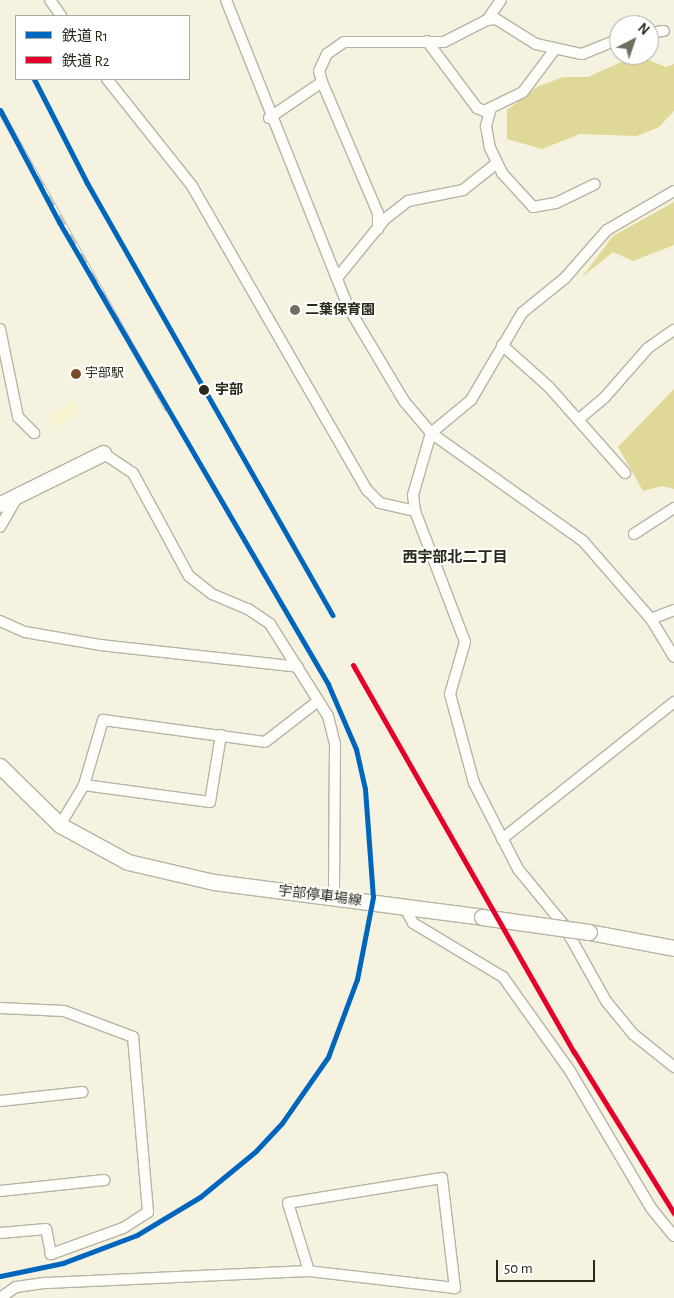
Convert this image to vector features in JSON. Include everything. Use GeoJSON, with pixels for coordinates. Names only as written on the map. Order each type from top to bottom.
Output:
{"type":"FeatureCollection","features":[{"type":"Feature","properties":{"kind":"main road"},"geometry":{"type":"LineString","coordinates":[[0,504],[21,491],[103,453]]}},
{"type":"Feature","properties":{"kind":"main road","name":"宇部停車場線"},"geometry":{"type":"LineString","coordinates":[[0,766],[60,825],[100,850],[153,870],[334,898],[589,932],[674,948]]}},
{"type":"Feature","properties":{"kind":"street"},"geometry":{"type":"LineString","coordinates":[[50,0],[60,15]]}},
{"type":"Feature","properties":{"kind":"street"},"geometry":{"type":"LineString","coordinates":[[226,0],[269,118],[366,343],[432,433],[583,542],[651,619],[674,656]]}},
{"type":"Feature","properties":{"kind":"street"},"geometry":{"type":"LineString","coordinates":[[487,20],[501,0]]}},
{"type":"Feature","properties":{"kind":"street"},"geometry":{"type":"LineString","coordinates":[[378,230],[378,213],[322,82],[319,71],[328,54],[344,42],[444,42],[487,20],[496,19],[536,44],[582,54],[609,43]]}},
{"type":"Feature","properties":{"kind":"street"},"geometry":{"type":"LineString","coordinates":[[659,32],[664,31]]}},
{"type":"Feature","properties":{"kind":"street"},"geometry":{"type":"LineString","coordinates":[[427,42],[477,108],[491,108],[523,92],[555,48]]}},
{"type":"Feature","properties":{"kind":"street"},"geometry":{"type":"LineString","coordinates":[[108,80],[192,186],[367,490],[380,503],[415,511]]}},
{"type":"Feature","properties":{"kind":"street"},"geometry":{"type":"LineString","coordinates":[[269,118],[322,82]]}},
{"type":"Feature","properties":{"kind":"street"},"geometry":{"type":"LineString","coordinates":[[491,108],[487,132],[497,162],[533,207],[556,203],[595,184]]}},
{"type":"Feature","properties":{"kind":"street"},"geometry":{"type":"LineString","coordinates":[[337,278],[378,230],[408,201],[463,190],[497,162]]}},
{"type":"Feature","properties":{"kind":"street"},"geometry":{"type":"LineString","coordinates":[[674,191],[607,230],[565,278],[522,313],[471,400],[432,433],[413,495],[415,511],[465,642],[450,694],[454,720],[474,783],[518,869],[563,924],[606,1001],[634,1034],[674,1067]]}},
{"type":"Feature","properties":{"kind":"street"},"geometry":{"type":"LineString","coordinates":[[0,329],[18,417],[34,433]]}},
{"type":"Feature","properties":{"kind":"street"},"geometry":{"type":"LineString","coordinates":[[579,419],[605,397],[648,348],[674,330]]}},
{"type":"Feature","properties":{"kind":"street"},"geometry":{"type":"LineString","coordinates":[[502,345],[579,419],[625,473]]}},
{"type":"Feature","properties":{"kind":"street"},"geometry":{"type":"LineString","coordinates":[[103,453],[129,467],[189,576],[212,594],[261,616],[298,667],[318,701],[335,744],[334,898]]}},
{"type":"Feature","properties":{"kind":"street"},"geometry":{"type":"LineString","coordinates":[[0,527],[21,491]]}},
{"type":"Feature","properties":{"kind":"street"},"geometry":{"type":"LineString","coordinates":[[634,534],[674,508]]}},
{"type":"Feature","properties":{"kind":"street"},"geometry":{"type":"LineString","coordinates":[[651,619],[674,610]]}},
{"type":"Feature","properties":{"kind":"street"},"geometry":{"type":"LineString","coordinates":[[0,621],[25,632],[100,645],[298,667]]}},
{"type":"Feature","properties":{"kind":"street"},"geometry":{"type":"LineString","coordinates":[[60,825],[84,785],[103,720],[265,742],[318,701]]}},
{"type":"Feature","properties":{"kind":"street"},"geometry":{"type":"LineString","coordinates":[[502,839],[674,702]]}},
{"type":"Feature","properties":{"kind":"street"},"geometry":{"type":"LineString","coordinates":[[84,785],[210,802],[220,735]]}},
{"type":"Feature","properties":{"kind":"street"},"geometry":{"type":"LineString","coordinates":[[398,906],[413,923],[503,977],[570,1072],[651,1208],[674,1236]]}},
{"type":"Feature","properties":{"kind":"street"},"geometry":{"type":"LineString","coordinates":[[0,1008],[64,1011],[133,1037],[148,1212],[123,1228],[51,1254],[46,1230],[0,1233]]}},
{"type":"Feature","properties":{"kind":"street"},"geometry":{"type":"LineString","coordinates":[[0,1101],[83,1092]]}},
{"type":"Feature","properties":{"kind":"street"},"geometry":{"type":"LineString","coordinates":[[0,1298],[16,1287],[46,1283],[309,1271],[455,1288],[442,1178],[288,1203],[309,1271]]}},
{"type":"Feature","properties":{"kind":"street"},"geometry":{"type":"LineString","coordinates":[[0,1191],[104,1180]]}},
{"type":"Feature","properties":{"kind":"shaded area"},"geometry":{"type":"Polygon","coordinates":[[[659,64],[666,67],[674,64],[674,111],[659,127],[637,136],[580,134],[542,149],[507,139],[507,110],[537,87],[563,77],[588,77],[614,65],[659,64]]]}},
{"type":"Feature","properties":{"kind":"shaded area"},"geometry":{"type":"Polygon","coordinates":[[[674,202],[674,245],[633,261],[613,252],[582,277],[613,236],[674,202]]]}},
{"type":"Feature","properties":{"kind":"shaded area"},"geometry":{"type":"Polygon","coordinates":[[[674,389],[674,489],[662,486],[643,491],[618,447],[674,389]]]}},
{"type":"Feature","properties":{"kind":"shaded area"},"geometry":{"type":"Polygon","coordinates":[[[72,400],[79,414],[55,427],[50,416],[72,400]]]}},
{"type":"Feature","properties":{"kind":"railway"},"geometry":{"type":"LineString","coordinates":[[0,110],[168,410]]}},
{"type":"Feature","properties":{"kind":"rail line","name":"R1"},"geometry":{"type":"LineString","coordinates":[[35,80],[87,183],[332,615]]}},
{"type":"Feature","properties":{"kind":"rail line","name":"R1"},"geometry":{"type":"LineString","coordinates":[[0,110],[59,222],[328,684],[356,749],[365,789],[373,897],[357,979],[328,1057],[282,1123],[256,1151],[200,1197],[137,1235],[63,1263],[0,1276]]}},
{"type":"Feature","properties":{"kind":"rail line","name":"R2"},"geometry":{"type":"LineString","coordinates":[[353,665],[574,1052],[674,1213]]}},
{"type":"Feature","properties":{"kind":"place","name":"二葉保育園"},"geometry":{"type":"Point","coordinates":[295,310]}},
{"type":"Feature","properties":{"kind":"place","name":"宇部駅"},"geometry":{"type":"Point","coordinates":[76,374]}},
{"type":"Feature","properties":{"kind":"place","name":"宇部"},"geometry":{"type":"Point","coordinates":[204,390]}},
{"type":"Feature","properties":{"kind":"district","name":"西宇部北二丁目"},"geometry":{"type":"Point","coordinates":[455,558]}}]}
